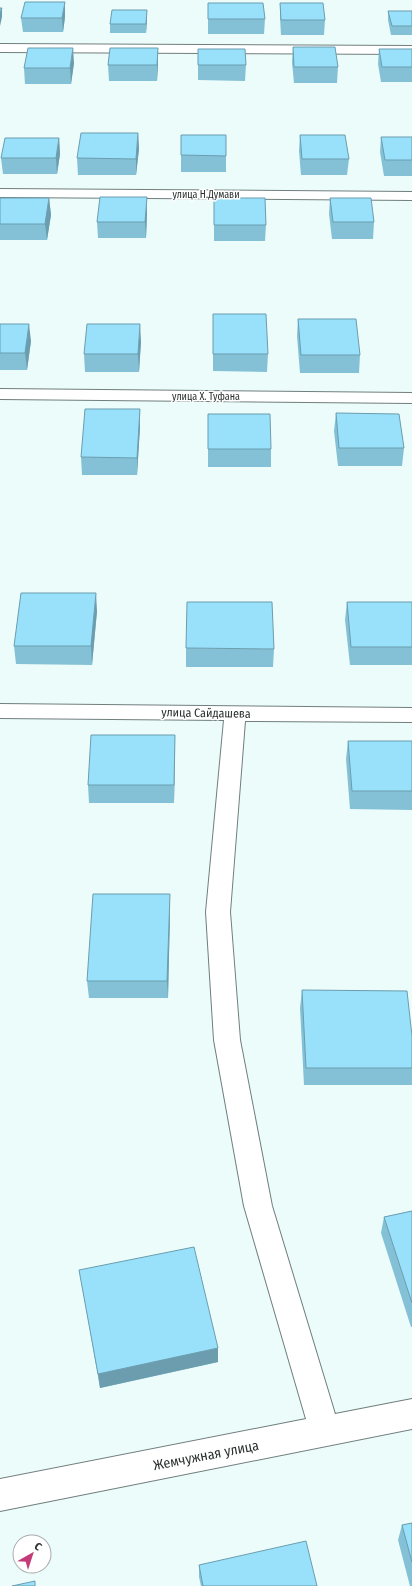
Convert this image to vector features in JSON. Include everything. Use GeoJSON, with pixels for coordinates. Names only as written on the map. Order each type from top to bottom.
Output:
{"type":"FeatureCollection","features":[{"type":"Feature","properties":{"kind":"street"},"geometry":{"type":"LineString","coordinates":[[0,48],[412,50]]}},
{"type":"Feature","properties":{"kind":"street","name":"улица Н.Думави"},"geometry":{"type":"LineString","coordinates":[[0,193],[412,196]]}},
{"type":"Feature","properties":{"kind":"street","name":"улица Х. Туфана"},"geometry":{"type":"LineString","coordinates":[[0,394],[412,398]]}},
{"type":"Feature","properties":{"kind":"street","name":"улица Сайдашева"},"geometry":{"type":"LineString","coordinates":[[0,711],[412,715]]}},
{"type":"Feature","properties":{"kind":"street"},"geometry":{"type":"LineString","coordinates":[[235,713],[218,912],[227,1040],[258,1206],[325,1431]]}},
{"type":"Feature","properties":{"kind":"street","name":"Жемчужная улица"},"geometry":{"type":"LineString","coordinates":[[0,1495],[412,1414]]}},
{"type":"Feature","properties":{"kind":"building"},"geometry":{"type":"Polygon","coordinates":[[[25,2],[65,2],[62,18],[21,18],[25,2]]]}},
{"type":"Feature","properties":{"kind":"building"},"geometry":{"type":"Polygon","coordinates":[[[208,3],[263,3],[265,19],[208,19],[208,3]]]}},
{"type":"Feature","properties":{"kind":"building"},"geometry":{"type":"Polygon","coordinates":[[[280,3],[323,3],[325,20],[281,20],[280,3]]]}},
{"type":"Feature","properties":{"kind":"building"},"geometry":{"type":"Polygon","coordinates":[[[112,10],[147,10],[146,24],[110,24],[112,10]]]}},
{"type":"Feature","properties":{"kind":"building"},"geometry":{"type":"Polygon","coordinates":[[[388,11],[412,11],[412,26],[392,26],[388,11]]]}},
{"type":"Feature","properties":{"kind":"building"},"geometry":{"type":"Polygon","coordinates":[[[293,47],[335,47],[338,67],[294,67],[293,47]]]}},
{"type":"Feature","properties":{"kind":"building"},"geometry":{"type":"Polygon","coordinates":[[[28,48],[73,48],[70,68],[24,68],[28,48]]]}},
{"type":"Feature","properties":{"kind":"building"},"geometry":{"type":"Polygon","coordinates":[[[110,48],[158,48],[157,65],[108,65],[110,48]]]}},
{"type":"Feature","properties":{"kind":"building"},"geometry":{"type":"Polygon","coordinates":[[[198,49],[245,49],[246,65],[198,65],[198,49]]]}},
{"type":"Feature","properties":{"kind":"building"},"geometry":{"type":"Polygon","coordinates":[[[379,49],[412,49],[412,67],[382,67],[379,49]]]}},
{"type":"Feature","properties":{"kind":"building"},"geometry":{"type":"Polygon","coordinates":[[[81,133],[138,133],[136,159],[77,158],[81,133]]]}},
{"type":"Feature","properties":{"kind":"building"},"geometry":{"type":"Polygon","coordinates":[[[181,135],[226,135],[226,156],[181,155],[181,135]]]}},
{"type":"Feature","properties":{"kind":"building"},"geometry":{"type":"Polygon","coordinates":[[[300,135],[345,135],[349,159],[302,159],[300,135]]]}},
{"type":"Feature","properties":{"kind":"building"},"geometry":{"type":"Polygon","coordinates":[[[381,137],[412,137],[412,160],[385,160],[381,137]]]}},
{"type":"Feature","properties":{"kind":"building"},"geometry":{"type":"Polygon","coordinates":[[[5,138],[59,138],[56,158],[1,158],[5,138]]]}},
{"type":"Feature","properties":{"kind":"building"},"geometry":{"type":"Polygon","coordinates":[[[100,197],[147,197],[145,222],[97,222],[100,197]]]}},
{"type":"Feature","properties":{"kind":"building"},"geometry":{"type":"Polygon","coordinates":[[[0,198],[49,198],[45,224],[0,224],[0,198]]]}},
{"type":"Feature","properties":{"kind":"building"},"geometry":{"type":"Polygon","coordinates":[[[214,198],[265,198],[266,225],[214,225],[214,198]]]}},
{"type":"Feature","properties":{"kind":"building"},"geometry":{"type":"Polygon","coordinates":[[[330,198],[371,198],[374,222],[333,222],[330,198]]]}},
{"type":"Feature","properties":{"kind":"building"},"geometry":{"type":"Polygon","coordinates":[[[213,314],[266,314],[268,354],[213,354],[213,314]]]}},
{"type":"Feature","properties":{"kind":"building"},"geometry":{"type":"Polygon","coordinates":[[[298,319],[356,319],[360,355],[301,355],[298,319]]]}},
{"type":"Feature","properties":{"kind":"building"},"geometry":{"type":"Polygon","coordinates":[[[0,324],[29,324],[25,353],[0,353],[0,324]]]}},
{"type":"Feature","properties":{"kind":"building"},"geometry":{"type":"Polygon","coordinates":[[[87,324],[140,324],[138,354],[84,354],[87,324]]]}},
{"type":"Feature","properties":{"kind":"building"},"geometry":{"type":"Polygon","coordinates":[[[85,409],[140,409],[137,458],[81,457],[85,409]]]}},
{"type":"Feature","properties":{"kind":"building"},"geometry":{"type":"Polygon","coordinates":[[[336,413],[399,414],[404,448],[339,448],[336,413]]]}},
{"type":"Feature","properties":{"kind":"building"},"geometry":{"type":"Polygon","coordinates":[[[208,414],[270,414],[271,449],[208,449],[208,414]]]}},
{"type":"Feature","properties":{"kind":"building"},"geometry":{"type":"Polygon","coordinates":[[[21,593],[96,593],[91,646],[14,646],[21,593]]]}},
{"type":"Feature","properties":{"kind":"building"},"geometry":{"type":"Polygon","coordinates":[[[187,602],[272,602],[274,649],[186,648],[187,602]]]}},
{"type":"Feature","properties":{"kind":"building"},"geometry":{"type":"Polygon","coordinates":[[[347,602],[412,602],[412,647],[351,647],[347,602]]]}},
{"type":"Feature","properties":{"kind":"building"},"geometry":{"type":"Polygon","coordinates":[[[91,735],[175,735],[174,785],[88,785],[91,735]]]}},
{"type":"Feature","properties":{"kind":"building"},"geometry":{"type":"Polygon","coordinates":[[[348,741],[412,741],[412,791],[352,791],[348,741]]]}},
{"type":"Feature","properties":{"kind":"building"},"geometry":{"type":"Polygon","coordinates":[[[93,894],[170,894],[167,981],[87,981],[93,894]]]}},
{"type":"Feature","properties":{"kind":"building"},"geometry":{"type":"Polygon","coordinates":[[[302,990],[407,991],[412,1036],[412,1068],[306,1068],[302,990]]]}},
{"type":"Feature","properties":{"kind":"building"},"geometry":{"type":"Polygon","coordinates":[[[412,1211],[412,1303],[384,1217],[412,1211]]]}},
{"type":"Feature","properties":{"kind":"building"},"geometry":{"type":"Polygon","coordinates":[[[194,1247],[218,1348],[98,1374],[79,1270],[194,1247]]]}},
{"type":"Feature","properties":{"kind":"building"},"geometry":{"type":"Polygon","coordinates":[[[412,1523],[412,1562],[402,1525],[412,1523]]]}},
{"type":"Feature","properties":{"kind":"building"},"geometry":{"type":"Polygon","coordinates":[[[306,1541],[317,1586],[203,1586],[199,1565],[306,1541]]]}},
{"type":"Feature","properties":{"kind":"building"},"geometry":{"type":"Polygon","coordinates":[[[35,1581],[35,1586],[12,1586],[35,1581]]]}}]}
